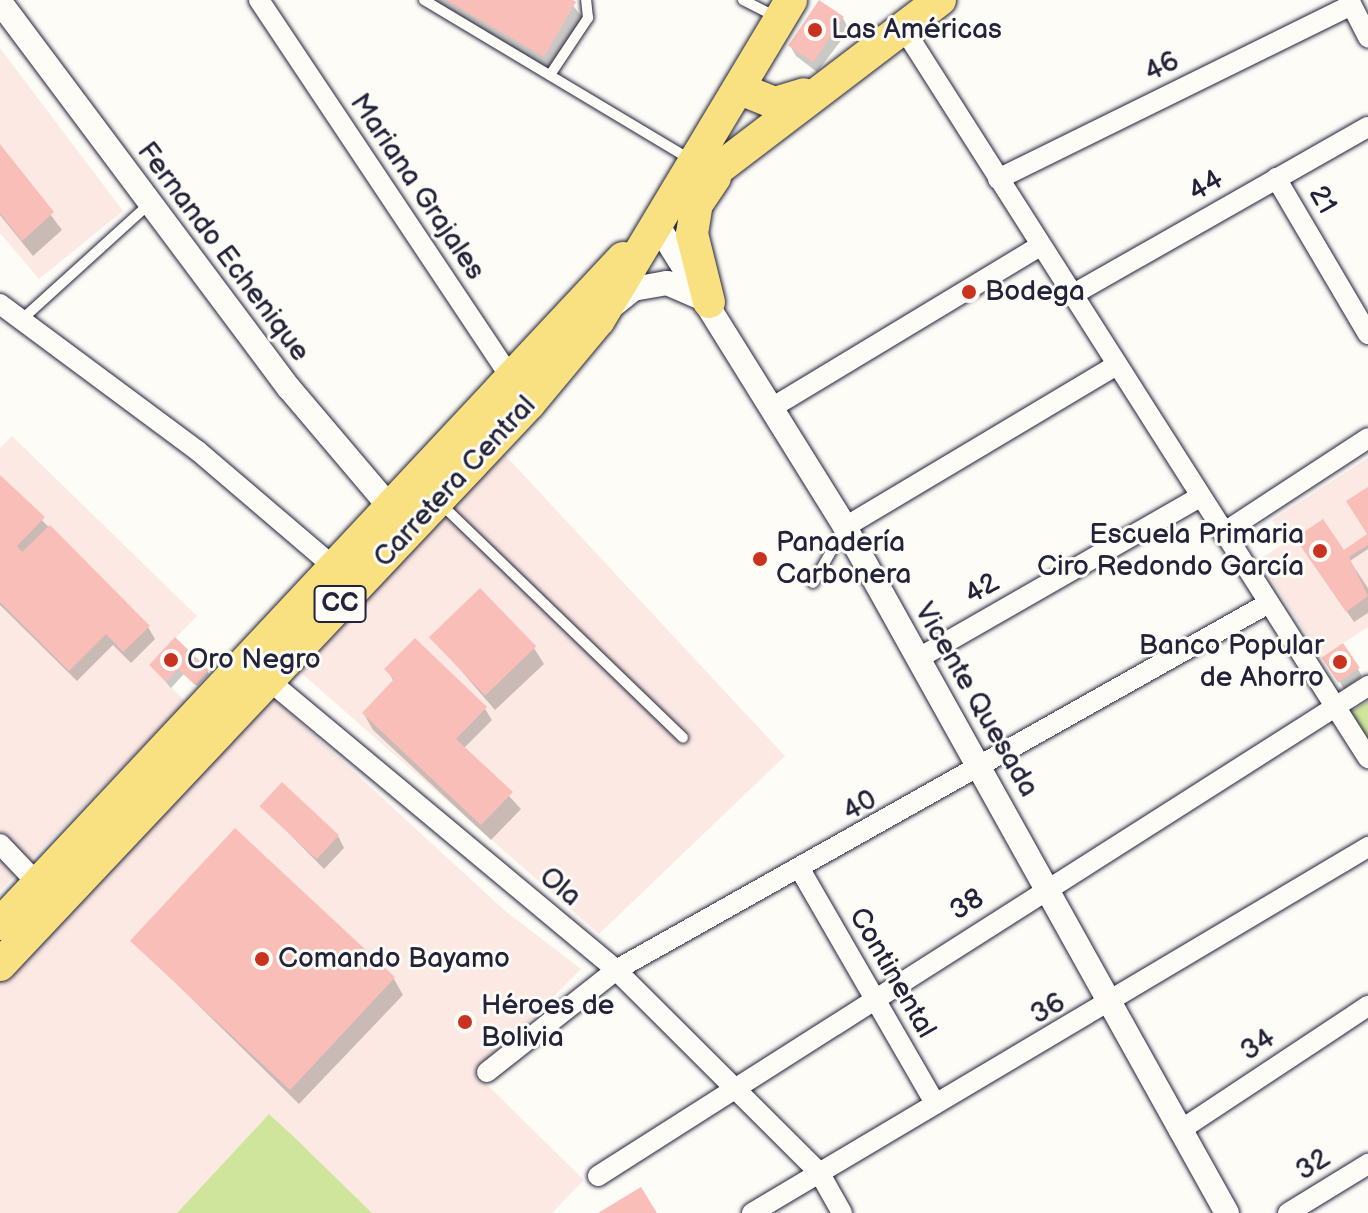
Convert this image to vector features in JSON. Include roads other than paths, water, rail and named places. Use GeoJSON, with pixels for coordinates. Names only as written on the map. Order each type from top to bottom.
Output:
{"type":"FeatureCollection","features":[{"type":"Feature","properties":{"kind":"main road"},"geometry":{"type":"LineString","coordinates":[[665,215],[736,152],[818,87],[940,0]]}},
{"type":"Feature","properties":{"kind":"main road","name":"Carretera Central"},"geometry":{"type":"LineString","coordinates":[[0,965],[48,894],[521,392],[599,320],[665,215],[786,9]]}},
{"type":"Feature","properties":{"kind":"main road"},"geometry":{"type":"LineString","coordinates":[[770,125],[740,124],[734,98],[775,103],[818,87]]}},
{"type":"Feature","properties":{"kind":"main road"},"geometry":{"type":"LineString","coordinates":[[709,302],[692,234],[697,204],[736,152]]}},
{"type":"Feature","properties":{"kind":"main road","name":"Carretera Central"},"geometry":{"type":"LineString","coordinates":[[258,672],[336,569],[400,520],[438,501],[521,392],[665,215]]}},
{"type":"Feature","properties":{"kind":"main road","name":"Carretera Central"},"geometry":{"type":"LineString","coordinates":[[0,924],[48,894]]}},
{"type":"Feature","properties":{"kind":"street","name":"Mariana Grajales"},"geometry":{"type":"LineString","coordinates":[[259,0],[521,392]]}},
{"type":"Feature","properties":{"kind":"street","name":"Fernando Echenique"},"geometry":{"type":"LineString","coordinates":[[0,2],[148,205],[400,520]]}},
{"type":"Feature","properties":{"kind":"street"},"geometry":{"type":"LineString","coordinates":[[1350,2],[1368,37]]}},
{"type":"Feature","properties":{"kind":"street","name":"46"},"geometry":{"type":"LineString","coordinates":[[998,179],[1350,2]]}},
{"type":"Feature","properties":{"kind":"street"},"geometry":{"type":"LineString","coordinates":[[902,26],[1368,758]]}},
{"type":"Feature","properties":{"kind":"street","name":"44"},"geometry":{"type":"LineString","coordinates":[[1072,295],[1368,127]]}},
{"type":"Feature","properties":{"kind":"street","name":"21"},"geometry":{"type":"LineString","coordinates":[[1276,178],[1368,334]]}},
{"type":"Feature","properties":{"kind":"street","name":"Vicente Quesada"},"geometry":{"type":"LineString","coordinates":[[665,215],[709,302],[845,527],[1114,1005],[1179,1131],[1227,1213]]}},
{"type":"Feature","properties":{"kind":"street"},"geometry":{"type":"LineString","coordinates":[[773,407],[1040,246]]}},
{"type":"Feature","properties":{"kind":"street"},"geometry":{"type":"LineString","coordinates":[[599,320],[618,299],[650,285],[681,286],[709,302]]}},
{"type":"Feature","properties":{"kind":"street"},"geometry":{"type":"LineString","coordinates":[[0,304],[18,323],[198,451],[336,569]]}},
{"type":"Feature","properties":{"kind":"street"},"geometry":{"type":"LineString","coordinates":[[845,527],[1117,365]]}},
{"type":"Feature","properties":{"kind":"street"},"geometry":{"type":"LineString","coordinates":[[1223,533],[1368,438]]}},
{"type":"Feature","properties":{"kind":"street","name":"42"},"geometry":{"type":"LineString","coordinates":[[917,659],[1200,497]]}},
{"type":"Feature","properties":{"kind":"street","name":"40"},"geometry":{"type":"LineString","coordinates":[[487,1072],[616,970],[981,770],[1269,603]]}},
{"type":"Feature","properties":{"kind":"street","name":"Ola"},"geometry":{"type":"LineString","coordinates":[[258,672],[616,970],[736,1084],[819,1172],[842,1213]]}},
{"type":"Feature","properties":{"kind":"street","name":"38"},"geometry":{"type":"LineString","coordinates":[[598,1176],[873,995],[1368,686]]}},
{"type":"Feature","properties":{"kind":"street"},"geometry":{"type":"LineString","coordinates":[[0,844],[48,894]]}},
{"type":"Feature","properties":{"kind":"street","name":"36"},"geometry":{"type":"LineString","coordinates":[[752,1213],[935,1103],[1114,1005],[1368,847]]}},
{"type":"Feature","properties":{"kind":"street","name":"Continental"},"geometry":{"type":"LineString","coordinates":[[801,871],[935,1103]]}},
{"type":"Feature","properties":{"kind":"street","name":"34"},"geometry":{"type":"LineString","coordinates":[[1179,1131],[1368,1006]]}},
{"type":"Feature","properties":{"kind":"street","name":"32"},"geometry":{"type":"LineString","coordinates":[[1288,1213],[1368,1164]]}},
{"type":"Feature","properties":{"kind":"lane"},"geometry":{"type":"LineString","coordinates":[[424,0],[696,163]]}},
{"type":"Feature","properties":{"kind":"lane"},"geometry":{"type":"LineString","coordinates":[[550,75],[588,18],[586,0]]}},
{"type":"Feature","properties":{"kind":"lane"},"geometry":{"type":"LineString","coordinates":[[743,0],[786,9]]}},
{"type":"Feature","properties":{"kind":"lane"},"geometry":{"type":"LineString","coordinates":[[18,323],[148,205]]}},
{"type":"Feature","properties":{"kind":"lane"},"geometry":{"type":"LineString","coordinates":[[438,501],[683,738]]}},
{"type":"Feature","properties":{"kind":"lane"},"geometry":{"type":"LineString","coordinates":[[813,583],[845,527]]}},
{"type":"Feature","properties":{"kind":"place","name":"Las Américas"},"geometry":{"type":"Point","coordinates":[815,30]}},
{"type":"Feature","properties":{"kind":"place","name":"Bodega"},"geometry":{"type":"Point","coordinates":[969,292]}},
{"type":"Feature","properties":{"kind":"place","name":"Escuela Primaria Ciro Redondo García"},"geometry":{"type":"Point","coordinates":[1320,551]}},
{"type":"Feature","properties":{"kind":"place","name":"Panadería Carbonera"},"geometry":{"type":"Point","coordinates":[760,559]}},
{"type":"Feature","properties":{"kind":"place","name":"Oro Negro"},"geometry":{"type":"Point","coordinates":[171,660]}},
{"type":"Feature","properties":{"kind":"place","name":"Banco Popular de Ahorro"},"geometry":{"type":"Point","coordinates":[1340,662]}},
{"type":"Feature","properties":{"kind":"place","name":"Comando Bayamo"},"geometry":{"type":"Point","coordinates":[262,959]}},
{"type":"Feature","properties":{"kind":"place","name":"Héroes de Bolivia"},"geometry":{"type":"Point","coordinates":[465,1022]}}]}
